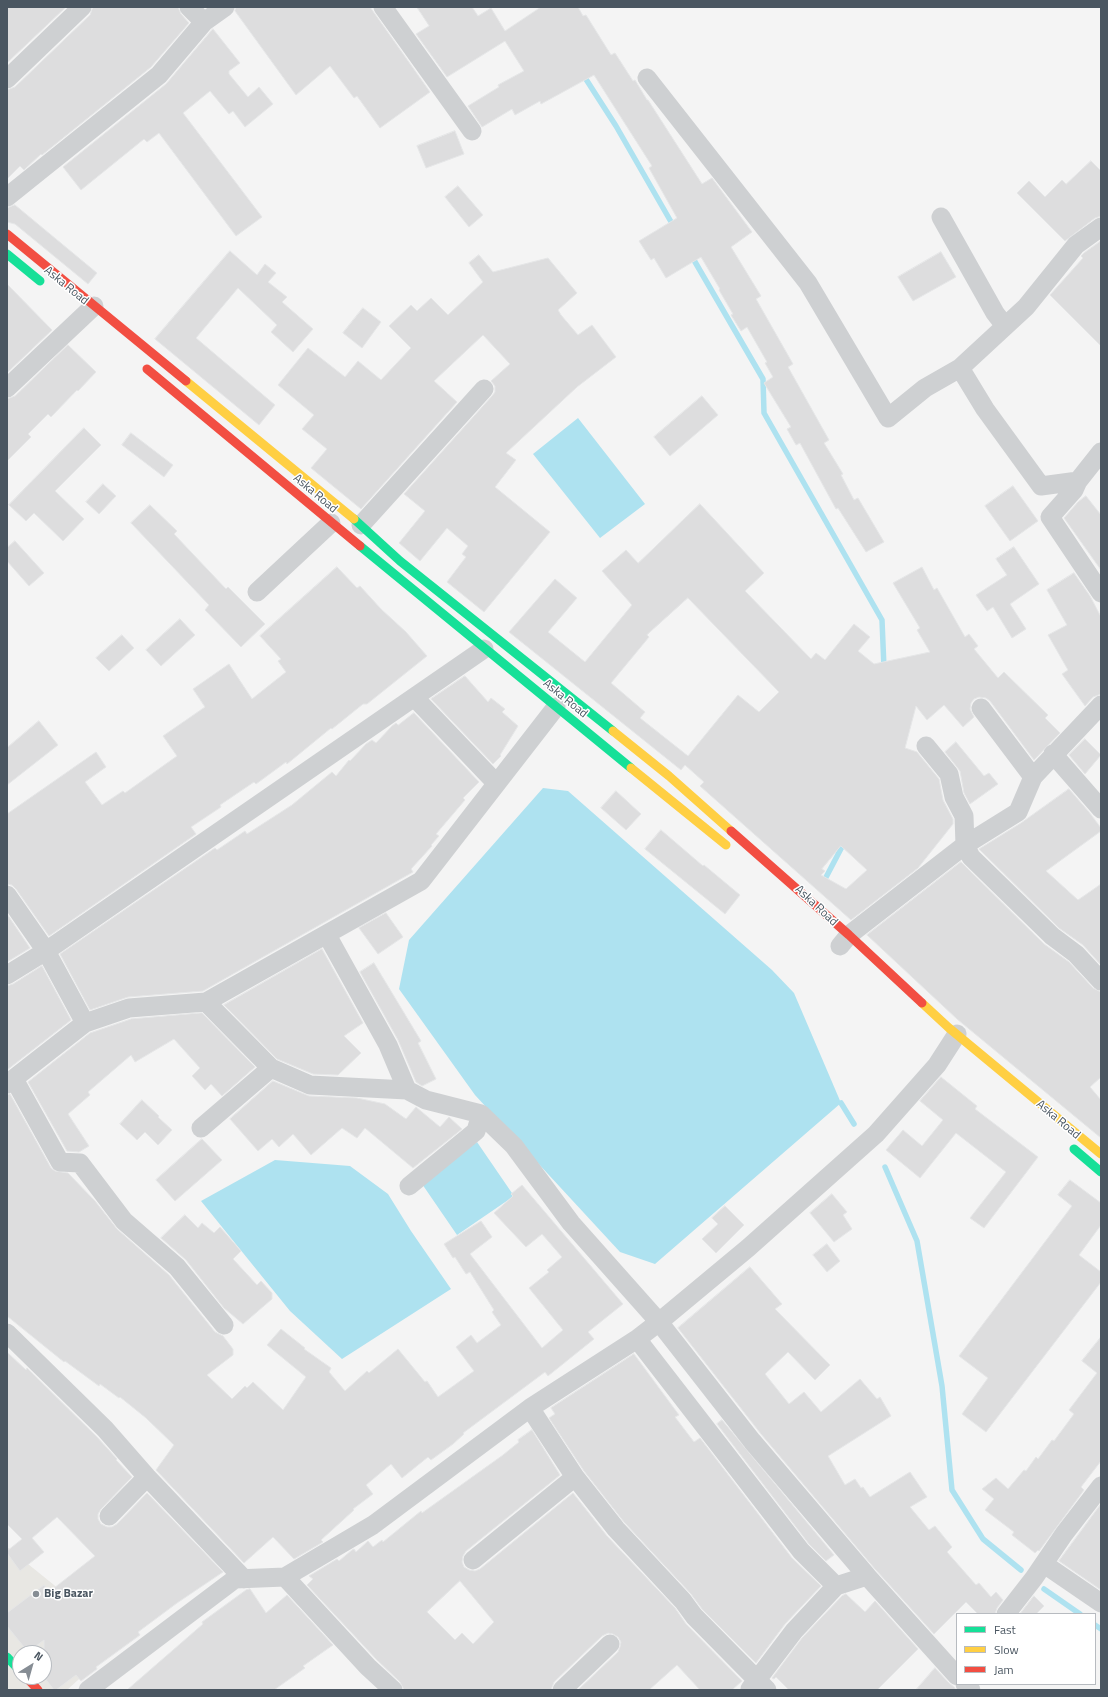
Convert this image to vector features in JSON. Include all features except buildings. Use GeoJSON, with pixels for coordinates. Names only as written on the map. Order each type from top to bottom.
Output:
{"type":"FeatureCollection","features":[{"type":"Feature","properties":{"kind":"main road"},"geometry":{"type":"LineString","coordinates":[[7,234],[87,314],[361,525],[491,644],[669,776],[843,944],[951,1042],[1101,1154]]}},
{"type":"Feature","properties":{"kind":"main road","name":"Aska Road"},"geometry":{"type":"LineString","coordinates":[[7,254],[49,288]]}},
{"type":"Feature","properties":{"kind":"main road","name":"Aska Road"},"geometry":{"type":"LineString","coordinates":[[139,362],[331,523],[491,644],[556,707],[732,850]]}},
{"type":"Feature","properties":{"kind":"main road","name":"Aska Road"},"geometry":{"type":"LineString","coordinates":[[1064,1142],[1101,1172]]}},
{"type":"Feature","properties":{"kind":"street"},"geometry":{"type":"LineString","coordinates":[[7,79],[82,7]]}},
{"type":"Feature","properties":{"kind":"street"},"geometry":{"type":"LineString","coordinates":[[189,7],[204,22]]}},
{"type":"Feature","properties":{"kind":"street"},"geometry":{"type":"LineString","coordinates":[[7,198],[159,75],[204,22],[225,7]]}},
{"type":"Feature","properties":{"kind":"street"},"geometry":{"type":"LineString","coordinates":[[383,7],[472,131]]}},
{"type":"Feature","properties":{"kind":"street"},"geometry":{"type":"LineString","coordinates":[[647,78],[808,283],[888,418],[925,388],[960,368],[1026,307],[1076,245],[1101,227]]}},
{"type":"Feature","properties":{"kind":"street"},"geometry":{"type":"LineString","coordinates":[[941,218],[995,313],[1005,326]]}},
{"type":"Feature","properties":{"kind":"street"},"geometry":{"type":"LineString","coordinates":[[7,388],[87,314]]}},
{"type":"Feature","properties":{"kind":"street"},"geometry":{"type":"LineString","coordinates":[[960,368],[985,409],[1040,486],[1078,481]]}},
{"type":"Feature","properties":{"kind":"street"},"geometry":{"type":"LineString","coordinates":[[361,525],[484,389]]}},
{"type":"Feature","properties":{"kind":"street"},"geometry":{"type":"LineString","coordinates":[[1101,452],[1078,481],[1074,490],[1050,516],[1101,593]]}},
{"type":"Feature","properties":{"kind":"street"},"geometry":{"type":"LineString","coordinates":[[257,592],[331,523]]}},
{"type":"Feature","properties":{"kind":"street"},"geometry":{"type":"LineString","coordinates":[[7,975],[46,951],[415,698],[491,644]]}},
{"type":"Feature","properties":{"kind":"street"},"geometry":{"type":"LineString","coordinates":[[415,698],[496,783]]}},
{"type":"Feature","properties":{"kind":"street"},"geometry":{"type":"LineString","coordinates":[[843,944],[965,845],[1018,812],[1033,777],[1053,754],[1101,705]]}},
{"type":"Feature","properties":{"kind":"street"},"geometry":{"type":"LineString","coordinates":[[224,1324],[177,1267],[124,1221],[80,1163],[60,1162],[10,1081],[85,1023],[129,1008],[206,1002],[421,881],[556,707]]}},
{"type":"Feature","properties":{"kind":"street"},"geometry":{"type":"LineString","coordinates":[[980,708],[1033,777]]}},
{"type":"Feature","properties":{"kind":"street"},"geometry":{"type":"LineString","coordinates":[[926,746],[949,774],[954,797],[964,816],[965,845],[971,858],[1052,936],[1076,954],[1101,981]]}},
{"type":"Feature","properties":{"kind":"street"},"geometry":{"type":"LineString","coordinates":[[1053,754],[1101,809]]}},
{"type":"Feature","properties":{"kind":"street"},"geometry":{"type":"LineString","coordinates":[[7,895],[46,951],[85,1023]]}},
{"type":"Feature","properties":{"kind":"street"},"geometry":{"type":"LineString","coordinates":[[327,935],[388,1045],[407,1090]]}},
{"type":"Feature","properties":{"kind":"street"},"geometry":{"type":"LineString","coordinates":[[206,1002],[271,1068],[310,1085],[407,1090],[426,1100],[481,1114],[514,1146],[571,1223],[659,1322],[752,1441],[867,1576],[954,1668]]}},
{"type":"Feature","properties":{"kind":"street"},"geometry":{"type":"LineString","coordinates":[[88,1690],[235,1579],[286,1577],[373,1525],[530,1408],[659,1322],[748,1248],[876,1134],[937,1065],[951,1042]]}},
{"type":"Feature","properties":{"kind":"street"},"geometry":{"type":"LineString","coordinates":[[201,1128],[271,1068]]}},
{"type":"Feature","properties":{"kind":"street"},"geometry":{"type":"LineString","coordinates":[[409,1186],[476,1131],[481,1114]]}},
{"type":"Feature","properties":{"kind":"street"},"geometry":{"type":"LineString","coordinates":[[7,1333],[104,1429],[147,1478],[244,1579]]}},
{"type":"Feature","properties":{"kind":"street"},"geometry":{"type":"LineString","coordinates":[[637,1338],[801,1551],[836,1586]]}},
{"type":"Feature","properties":{"kind":"street"},"geometry":{"type":"LineString","coordinates":[[530,1408],[575,1477],[616,1529],[683,1601],[694,1616],[758,1687],[794,1631],[836,1586],[867,1576]]}},
{"type":"Feature","properties":{"kind":"street"},"geometry":{"type":"LineString","coordinates":[[473,1560],[575,1477]]}},
{"type":"Feature","properties":{"kind":"street"},"geometry":{"type":"LineString","coordinates":[[109,1516],[147,1478]]}},
{"type":"Feature","properties":{"kind":"street"},"geometry":{"type":"LineString","coordinates":[[1007,1613],[1101,1486]]}},
{"type":"Feature","properties":{"kind":"street"},"geometry":{"type":"LineString","coordinates":[[1044,1564],[1101,1603]]}},
{"type":"Feature","properties":{"kind":"street"},"geometry":{"type":"LineString","coordinates":[[286,1577],[368,1667],[393,1690]]}},
{"type":"Feature","properties":{"kind":"street"},"geometry":{"type":"LineString","coordinates":[[562,1690],[610,1644]]}},
{"type":"Feature","properties":{"kind":"street"},"geometry":{"type":"LineString","coordinates":[[368,1667],[373,1690]]}},
{"type":"Feature","properties":{"kind":"shaded area","name":"Big Bazar"},"geometry":{"type":"Polygon","coordinates":[[[7,1547],[122,1640],[67,1690],[7,1690],[7,1547]]]}},
{"type":"Feature","properties":{"kind":"water"},"geometry":{"type":"Polygon","coordinates":[[[578,418],[645,504],[600,538],[533,454],[578,418]]]}},
{"type":"Feature","properties":{"kind":"water"},"geometry":{"type":"Polygon","coordinates":[[[543,788],[568,791],[772,970],[794,993],[841,1103],[655,1264],[620,1252],[475,1095],[399,989],[409,940],[543,788]]]}},
{"type":"Feature","properties":{"kind":"water"},"geometry":{"type":"Polygon","coordinates":[[[477,1142],[514,1196],[457,1235],[420,1181],[477,1142]]]}},
{"type":"Feature","properties":{"kind":"water"},"geometry":{"type":"Polygon","coordinates":[[[275,1160],[350,1166],[388,1194],[411,1231],[451,1289],[342,1359],[290,1311],[201,1201],[275,1160]]]}},
{"type":"Feature","properties":{"kind":"waterway"},"geometry":{"type":"LineString","coordinates":[[582,73],[616,126],[674,227]]}},
{"type":"Feature","properties":{"kind":"waterway"},"geometry":{"type":"LineString","coordinates":[[691,255],[763,379],[764,413],[882,620],[884,668]]}},
{"type":"Feature","properties":{"kind":"waterway"},"geometry":{"type":"LineString","coordinates":[[823,883],[845,841]]}},
{"type":"Feature","properties":{"kind":"waterway"},"geometry":{"type":"LineString","coordinates":[[841,1103],[854,1124]]}},
{"type":"Feature","properties":{"kind":"waterway"},"geometry":{"type":"LineString","coordinates":[[885,1167],[917,1241],[942,1386],[952,1490],[983,1539],[1021,1570]]}},
{"type":"Feature","properties":{"kind":"waterway"},"geometry":{"type":"LineString","coordinates":[[1044,1589],[1079,1613]]}},
{"type":"Feature","properties":{"kind":"waterway"},"geometry":{"type":"LineString","coordinates":[[1096,1626],[1101,1629]]}},
{"type":"Feature","properties":{"kind":"traffic: fast"},"geometry":{"type":"LineString","coordinates":[[7,254],[40,281]]}},
{"type":"Feature","properties":{"kind":"traffic: fast"},"geometry":{"type":"LineString","coordinates":[[354,519],[400,561],[613,731]]}},
{"type":"Feature","properties":{"kind":"traffic: fast"},"geometry":{"type":"LineString","coordinates":[[360,546],[631,768]]}},
{"type":"Feature","properties":{"kind":"traffic: fast"},"geometry":{"type":"LineString","coordinates":[[1074,1149],[1101,1172]]}},
{"type":"Feature","properties":{"kind":"traffic: fast"},"geometry":{"type":"LineString","coordinates":[[7,1657],[12,1662]]}},
{"type":"Feature","properties":{"kind":"traffic: slow"},"geometry":{"type":"LineString","coordinates":[[186,381],[354,519]]}},
{"type":"Feature","properties":{"kind":"traffic: slow"},"geometry":{"type":"LineString","coordinates":[[613,731],[669,776],[731,831]]}},
{"type":"Feature","properties":{"kind":"traffic: slow"},"geometry":{"type":"LineString","coordinates":[[631,768],[726,845]]}},
{"type":"Feature","properties":{"kind":"traffic: slow"},"geometry":{"type":"LineString","coordinates":[[922,1003],[949,1028],[1101,1154]]}},
{"type":"Feature","properties":{"kind":"traffic: jam"},"geometry":{"type":"LineString","coordinates":[[7,234],[186,381]]}},
{"type":"Feature","properties":{"kind":"traffic: jam"},"geometry":{"type":"LineString","coordinates":[[147,369],[360,546]]}},
{"type":"Feature","properties":{"kind":"traffic: jam"},"geometry":{"type":"LineString","coordinates":[[731,831],[849,935],[922,1003]]}},
{"type":"Feature","properties":{"kind":"traffic: jam"},"geometry":{"type":"LineString","coordinates":[[33,1685],[38,1690]]}},
{"type":"Feature","properties":{"kind":"place","name":"Big Bazar"},"geometry":{"type":"Point","coordinates":[36,1594]}}]}
